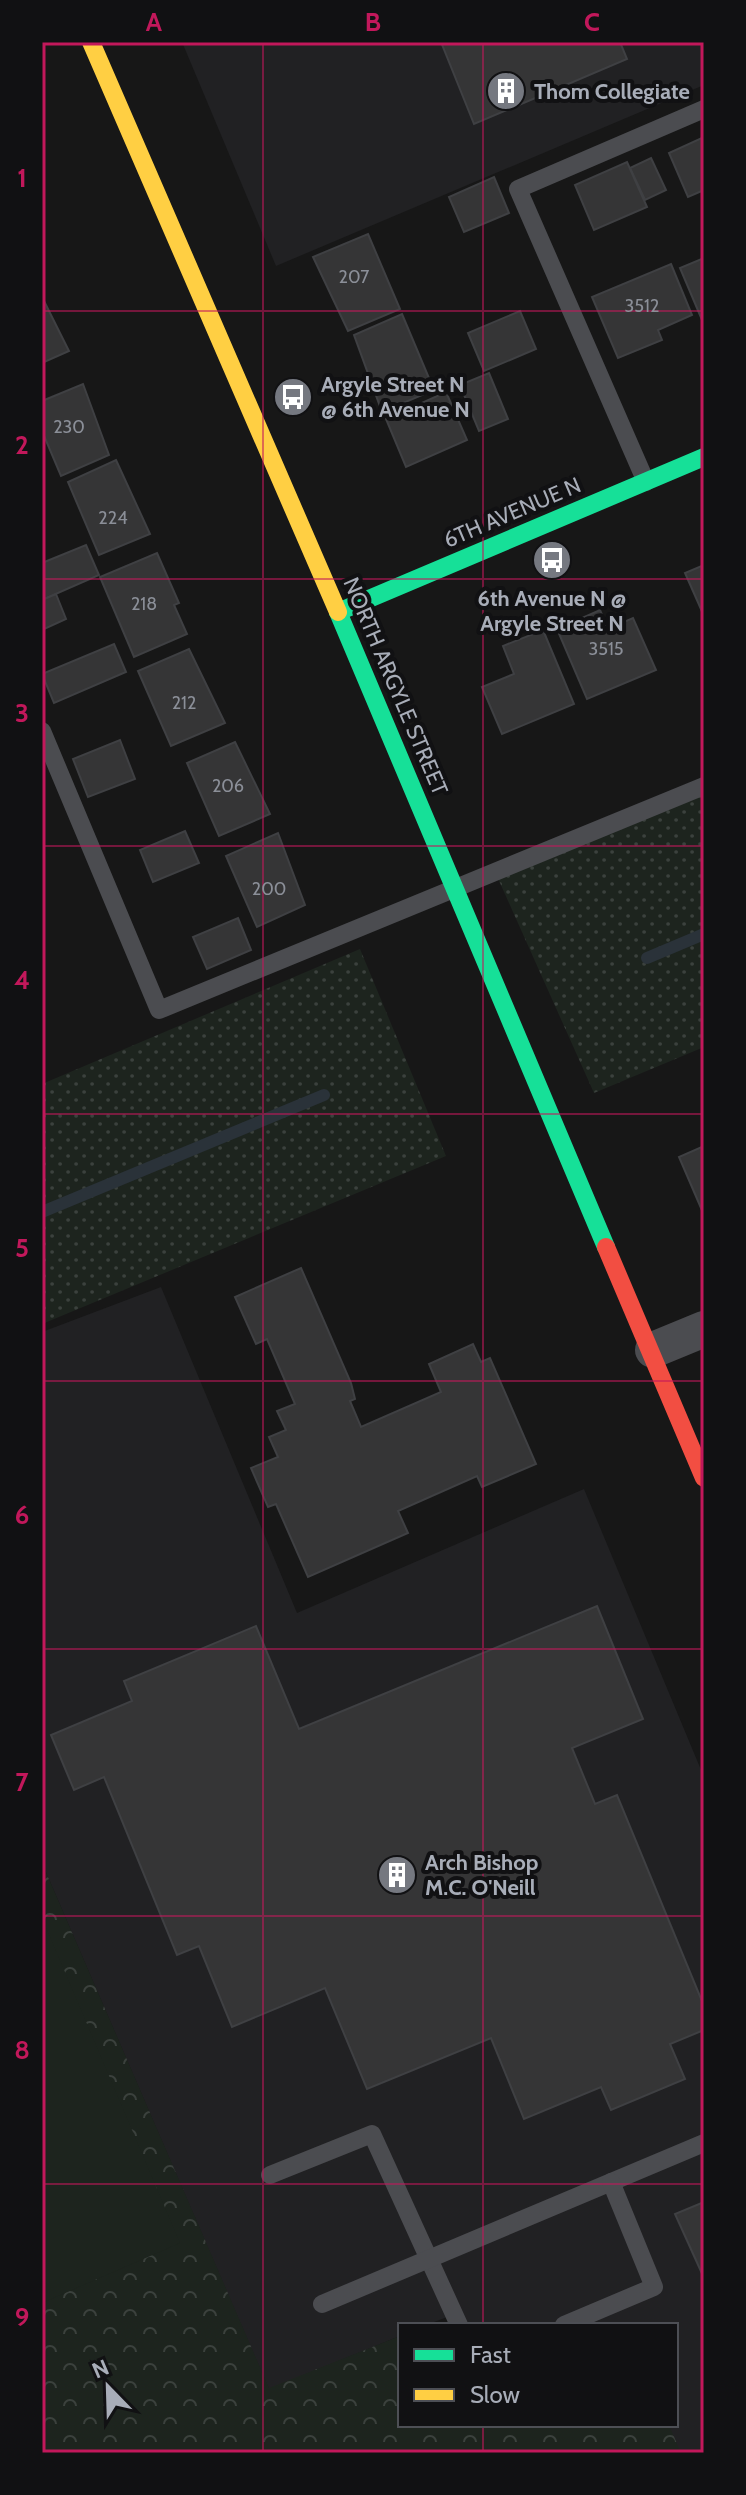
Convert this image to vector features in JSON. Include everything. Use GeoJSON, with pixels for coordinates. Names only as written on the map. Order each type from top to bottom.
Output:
{"type":"FeatureCollection","features":[{"type":"Feature","properties":{"kind":"street","name":"NORTH ARGYLE STREET"},"geometry":{"type":"LineString","coordinates":[[91,42],[457,890],[653,1350],[704,1478]]}},
{"type":"Feature","properties":{"kind":"street","name":"6TH AVENUE N"},"geometry":{"type":"LineString","coordinates":[[338,612],[704,457]]}},
{"type":"Feature","properties":{"kind":"street"},"geometry":{"type":"LineString","coordinates":[[653,1350],[704,1329]]}},
{"type":"Feature","properties":{"kind":"lane"},"geometry":{"type":"LineString","coordinates":[[646,482],[518,189],[704,109]]}},
{"type":"Feature","properties":{"kind":"lane"},"geometry":{"type":"LineString","coordinates":[[42,731],[159,1010],[704,786]]}},
{"type":"Feature","properties":{"kind":"lane"},"geometry":{"type":"LineString","coordinates":[[270,2175],[372,2134],[458,2323]]}},
{"type":"Feature","properties":{"kind":"lane"},"geometry":{"type":"LineString","coordinates":[[322,2304],[704,2143]]}},
{"type":"Feature","properties":{"kind":"lane"},"geometry":{"type":"LineString","coordinates":[[569,2323],[654,2287],[611,2182]]}},
{"type":"Feature","properties":{"kind":"shaded area"},"geometry":{"type":"Polygon","coordinates":[[[182,42],[704,42],[704,85],[276,266],[182,42]]]}},
{"type":"Feature","properties":{"kind":"shaded area"},"geometry":{"type":"Polygon","coordinates":[[[161,1287],[297,1613],[584,1489],[704,1777],[704,2453],[507,2453],[497,2427],[678,2427],[678,2323],[453,2323],[450,2316],[431,2323],[398,2323],[398,2337],[269,2389],[42,1863],[42,1332],[161,1287]]]}},
{"type":"Feature","properties":{"kind":"green space"},"geometry":{"type":"Polygon","coordinates":[[[704,786],[704,1047],[594,1093],[496,874],[704,786]]]}},
{"type":"Feature","properties":{"kind":"green space"},"geometry":{"type":"Polygon","coordinates":[[[360,949],[446,1156],[42,1324],[42,1084],[360,949]]]}},
{"type":"Feature","properties":{"kind":"green space"},"geometry":{"type":"Polygon","coordinates":[[[42,1863],[269,2388],[398,2337],[398,2427],[670,2427],[681,2453],[42,2453],[42,1863]]]}},
{"type":"Feature","properties":{"kind":"green space"},"geometry":{"type":"Polygon","coordinates":[[[42,1918],[180,2243],[42,2303],[42,1918]]]}},
{"type":"Feature","properties":{"kind":"building","name":"Thom Collegiate"},"geometry":{"type":"Polygon","coordinates":[[[441,42],[620,42],[627,59],[474,124],[441,42]]]}},
{"type":"Feature","properties":{"kind":"building"},"geometry":{"type":"Polygon","coordinates":[[[704,137],[704,190],[688,197],[669,153],[704,137]]]}},
{"type":"Feature","properties":{"kind":"building"},"geometry":{"type":"Polygon","coordinates":[[[651,158],[666,190],[645,200],[630,168],[651,158]]]}},
{"type":"Feature","properties":{"kind":"building"},"geometry":{"type":"Polygon","coordinates":[[[627,162],[647,207],[594,230],[575,185],[627,162]]]}},
{"type":"Feature","properties":{"kind":"building"},"geometry":{"type":"Polygon","coordinates":[[[494,177],[509,213],[464,232],[449,197],[494,177]]]}},
{"type":"Feature","properties":{"kind":"building"},"geometry":{"type":"Polygon","coordinates":[[[368,234],[400,309],[348,331],[313,257],[368,234]]]}},
{"type":"Feature","properties":{"kind":"building"},"geometry":{"type":"Polygon","coordinates":[[[704,258],[704,320],[702,320],[680,268],[704,258]]]}},
{"type":"Feature","properties":{"kind":"building"},"geometry":{"type":"Polygon","coordinates":[[[671,264],[692,315],[658,330],[662,340],[618,358],[592,297],[671,264]]]}},
{"type":"Feature","properties":{"kind":"building"},"geometry":{"type":"Polygon","coordinates":[[[42,297],[69,351],[42,363],[42,297]]]}},
{"type":"Feature","properties":{"kind":"building"},"geometry":{"type":"Polygon","coordinates":[[[520,311],[536,349],[484,371],[468,333],[520,311]]]}},
{"type":"Feature","properties":{"kind":"building"},"geometry":{"type":"Polygon","coordinates":[[[402,314],[434,390],[382,412],[354,335],[402,314]]]}},
{"type":"Feature","properties":{"kind":"building"},"geometry":{"type":"Polygon","coordinates":[[[489,373],[508,419],[479,431],[460,385],[489,373]]]}},
{"type":"Feature","properties":{"kind":"building"},"geometry":{"type":"Polygon","coordinates":[[[83,384],[109,455],[61,476],[42,431],[42,401],[83,384]]]}},
{"type":"Feature","properties":{"kind":"building"},"geometry":{"type":"Polygon","coordinates":[[[446,392],[467,440],[406,467],[386,419],[446,392]]]}},
{"type":"Feature","properties":{"kind":"building"},"geometry":{"type":"Polygon","coordinates":[[[116,460],[150,534],[99,555],[68,482],[116,460]]]}},
{"type":"Feature","properties":{"kind":"building"},"geometry":{"type":"Polygon","coordinates":[[[86,545],[99,575],[42,600],[42,563],[86,545]]]}},
{"type":"Feature","properties":{"kind":"building"},"geometry":{"type":"Polygon","coordinates":[[[157,553],[179,603],[174,605],[187,634],[134,657],[100,577],[157,553]]]}},
{"type":"Feature","properties":{"kind":"building"},"geometry":{"type":"Polygon","coordinates":[[[704,565],[704,616],[685,573],[704,565]]]}},
{"type":"Feature","properties":{"kind":"building"},"geometry":{"type":"Polygon","coordinates":[[[56,594],[66,619],[42,630],[42,600],[56,594]]]}},
{"type":"Feature","properties":{"kind":"building"},"geometry":{"type":"Polygon","coordinates":[[[600,610],[608,629],[633,618],[656,670],[587,699],[557,629],[600,610]]]}},
{"type":"Feature","properties":{"kind":"building"},"geometry":{"type":"Polygon","coordinates":[[[543,630],[574,704],[502,734],[482,687],[514,674],[503,646],[543,630]]]}},
{"type":"Feature","properties":{"kind":"building"},"geometry":{"type":"Polygon","coordinates":[[[114,644],[126,672],[54,703],[42,674],[114,644]]]}},
{"type":"Feature","properties":{"kind":"building"},"geometry":{"type":"Polygon","coordinates":[[[189,649],[225,723],[171,746],[138,671],[189,649]]]}},
{"type":"Feature","properties":{"kind":"building"},"geometry":{"type":"Polygon","coordinates":[[[120,740],[135,779],[88,797],[73,759],[120,740]]]}},
{"type":"Feature","properties":{"kind":"building"},"geometry":{"type":"Polygon","coordinates":[[[235,742],[270,814],[219,836],[187,763],[235,742]]]}},
{"type":"Feature","properties":{"kind":"building"},"geometry":{"type":"Polygon","coordinates":[[[185,831],[199,863],[153,882],[140,850],[185,831]]]}},
{"type":"Feature","properties":{"kind":"building"},"geometry":{"type":"Polygon","coordinates":[[[278,833],[305,905],[257,927],[226,856],[278,833]]]}},
{"type":"Feature","properties":{"kind":"building"},"geometry":{"type":"Polygon","coordinates":[[[238,918],[251,950],[207,969],[193,937],[238,918]]]}},
{"type":"Feature","properties":{"kind":"building"},"geometry":{"type":"Polygon","coordinates":[[[704,1146],[704,1215],[679,1157],[704,1146]]]}},
{"type":"Feature","properties":{"kind":"building"},"geometry":{"type":"Polygon","coordinates":[[[301,1268],[351,1383],[355,1399],[350,1401],[361,1427],[441,1392],[429,1364],[473,1344],[481,1362],[490,1358],[536,1464],[482,1487],[477,1476],[398,1511],[408,1533],[308,1577],[276,1504],[268,1507],[251,1468],[278,1457],[269,1437],[286,1430],[277,1411],[295,1404],[267,1339],[256,1344],[235,1297],[301,1268]]]}},
{"type":"Feature","properties":{"kind":"building","name":"Arch Bishop M.C. O'Neill"},"geometry":{"type":"Polygon","coordinates":[[[597,1606],[643,1719],[572,1748],[595,1804],[617,1795],[704,2006],[704,2030],[670,2044],[685,2079],[611,2110],[601,2087],[524,2119],[491,2038],[367,2089],[325,1988],[232,2027],[199,1946],[177,1955],[104,1777],[74,1790],[51,1735],[132,1701],[124,1681],[256,1626],[299,1729],[597,1606]]]}},
{"type":"Feature","properties":{"kind":"building"},"geometry":{"type":"Polygon","coordinates":[[[704,2202],[704,2278],[675,2214],[704,2202]]]}},
{"type":"Feature","properties":{"kind":"waterway"},"geometry":{"type":"LineString","coordinates":[[647,958],[704,934]]}},
{"type":"Feature","properties":{"kind":"waterway"},"geometry":{"type":"LineString","coordinates":[[42,1212],[324,1095]]}},
{"type":"Feature","properties":{"kind":"traffic: fast"},"geometry":{"type":"LineString","coordinates":[[338,612],[704,457]]}},
{"type":"Feature","properties":{"kind":"traffic: fast"},"geometry":{"type":"LineString","coordinates":[[338,612],[606,1247]]}},
{"type":"Feature","properties":{"kind":"traffic: slow"},"geometry":{"type":"LineString","coordinates":[[91,42],[338,612]]}},
{"type":"Feature","properties":{"kind":"traffic: jam"},"geometry":{"type":"LineString","coordinates":[[606,1247],[704,1478]]}},
{"type":"Feature","properties":{"kind":"place","name":"Thom Collegiate"},"geometry":{"type":"Point","coordinates":[506,91]}},
{"type":"Feature","properties":{"kind":"place","name":"Argyle Street N @ 6th Avenue N"},"geometry":{"type":"Point","coordinates":[293,397]}},
{"type":"Feature","properties":{"kind":"place","name":"6th Avenue N @ Argyle Street N"},"geometry":{"type":"Point","coordinates":[552,560]}},
{"type":"Feature","properties":{"kind":"place","name":"Arch Bishop M.C. O'Neill"},"geometry":{"type":"Point","coordinates":[397,1875]}}]}
